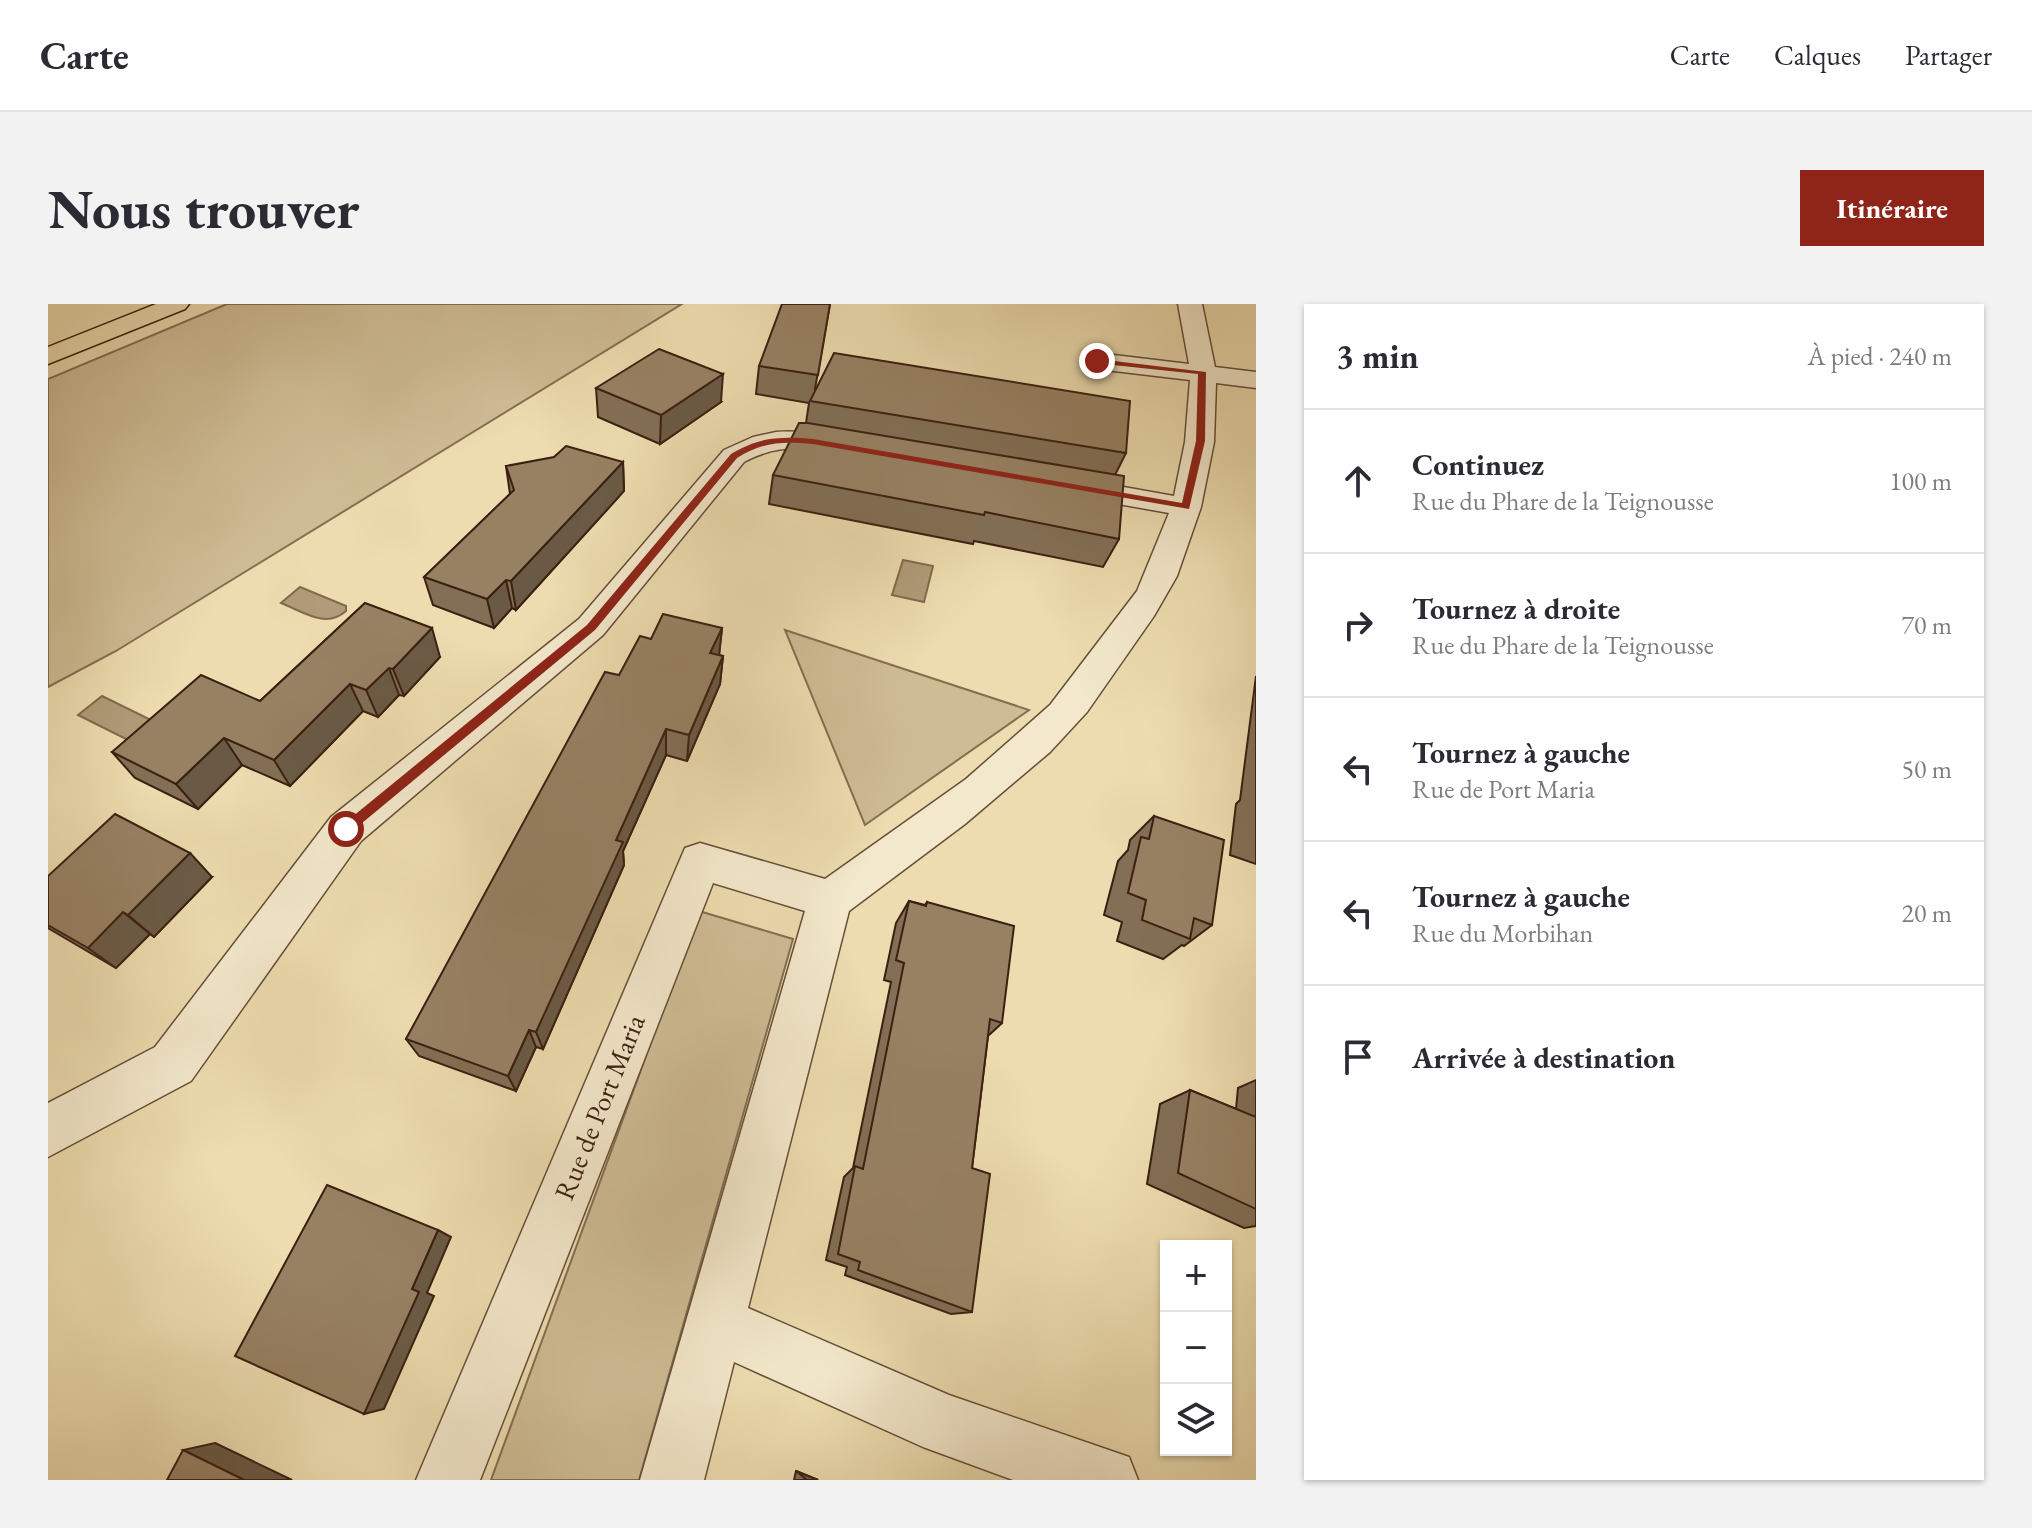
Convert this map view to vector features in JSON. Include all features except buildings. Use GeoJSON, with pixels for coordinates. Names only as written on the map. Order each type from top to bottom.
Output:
{"type":"FeatureCollection","features":[{"type":"Feature","properties":{"kind":"highway"},"geometry":{"type":"LineString","coordinates":[[48,333],[123,304]]}},
{"type":"Feature","properties":{"kind":"highway"},"geometry":{"type":"LineString","coordinates":[[48,356],[177,304]]}},
{"type":"Feature","properties":{"kind":"street"},"geometry":{"type":"LineString","coordinates":[[672,1480],[830,900],[984,788],[1065,713],[1161,579],[1186,507],[1200,441],[1202,372],[1196,323],[1190,304]]}},
{"type":"Feature","properties":{"kind":"street"},"geometry":{"type":"LineString","coordinates":[[1097,361],[1256,380]]}},
{"type":"Feature","properties":{"kind":"street"},"geometry":{"type":"LineString","coordinates":[[48,1131],[173,1064],[346,829],[591,627],[734,456],[755,443],[779,438],[890,455]]}},
{"type":"Feature","properties":{"kind":"street"},"geometry":{"type":"LineString","coordinates":[[1030,480],[1186,507]]}},
{"type":"Feature","properties":{"kind":"street","name":"Rue de Port Maria"},"geometry":{"type":"LineString","coordinates":[[448,1480],[700,861],[830,900]]}},
{"type":"Feature","properties":{"kind":"street"},"geometry":{"type":"LineString","coordinates":[[714,1323],[945,1425],[1106,1480]]}},
{"type":"Feature","properties":{"kind":"shaded area"},"geometry":{"type":"Polygon","coordinates":[[[227,304],[682,304],[116,651],[48,687],[48,379],[227,304]]]}},
{"type":"Feature","properties":{"kind":"shaded area"},"geometry":{"type":"Polygon","coordinates":[[[903,560],[933,566],[924,602],[892,595],[903,560]]]}},
{"type":"Feature","properties":{"kind":"shaded area"},"geometry":{"type":"Polygon","coordinates":[[[300,587],[346,606],[346,611],[331,619],[323,619],[281,603],[300,587]]]}},
{"type":"Feature","properties":{"kind":"shaded area"},"geometry":{"type":"Polygon","coordinates":[[[785,630],[1029,710],[865,825],[785,630]]]}},
{"type":"Feature","properties":{"kind":"shaded area"},"geometry":{"type":"Polygon","coordinates":[[[102,696],[151,720],[128,740],[78,715],[102,696]]]}},
{"type":"Feature","properties":{"kind":"shaded area"},"geometry":{"type":"Polygon","coordinates":[[[699,911],[793,939],[639,1480],[491,1480],[699,911]]]}},
{"type":"Feature","properties":{"kind":"route"},"geometry":{"type":"LineString","coordinates":[[346,829],[591,627],[734,456],[755,443],[779,438],[813,441],[1186,507],[1200,441],[1202,372],[1097,361]]}}]}
